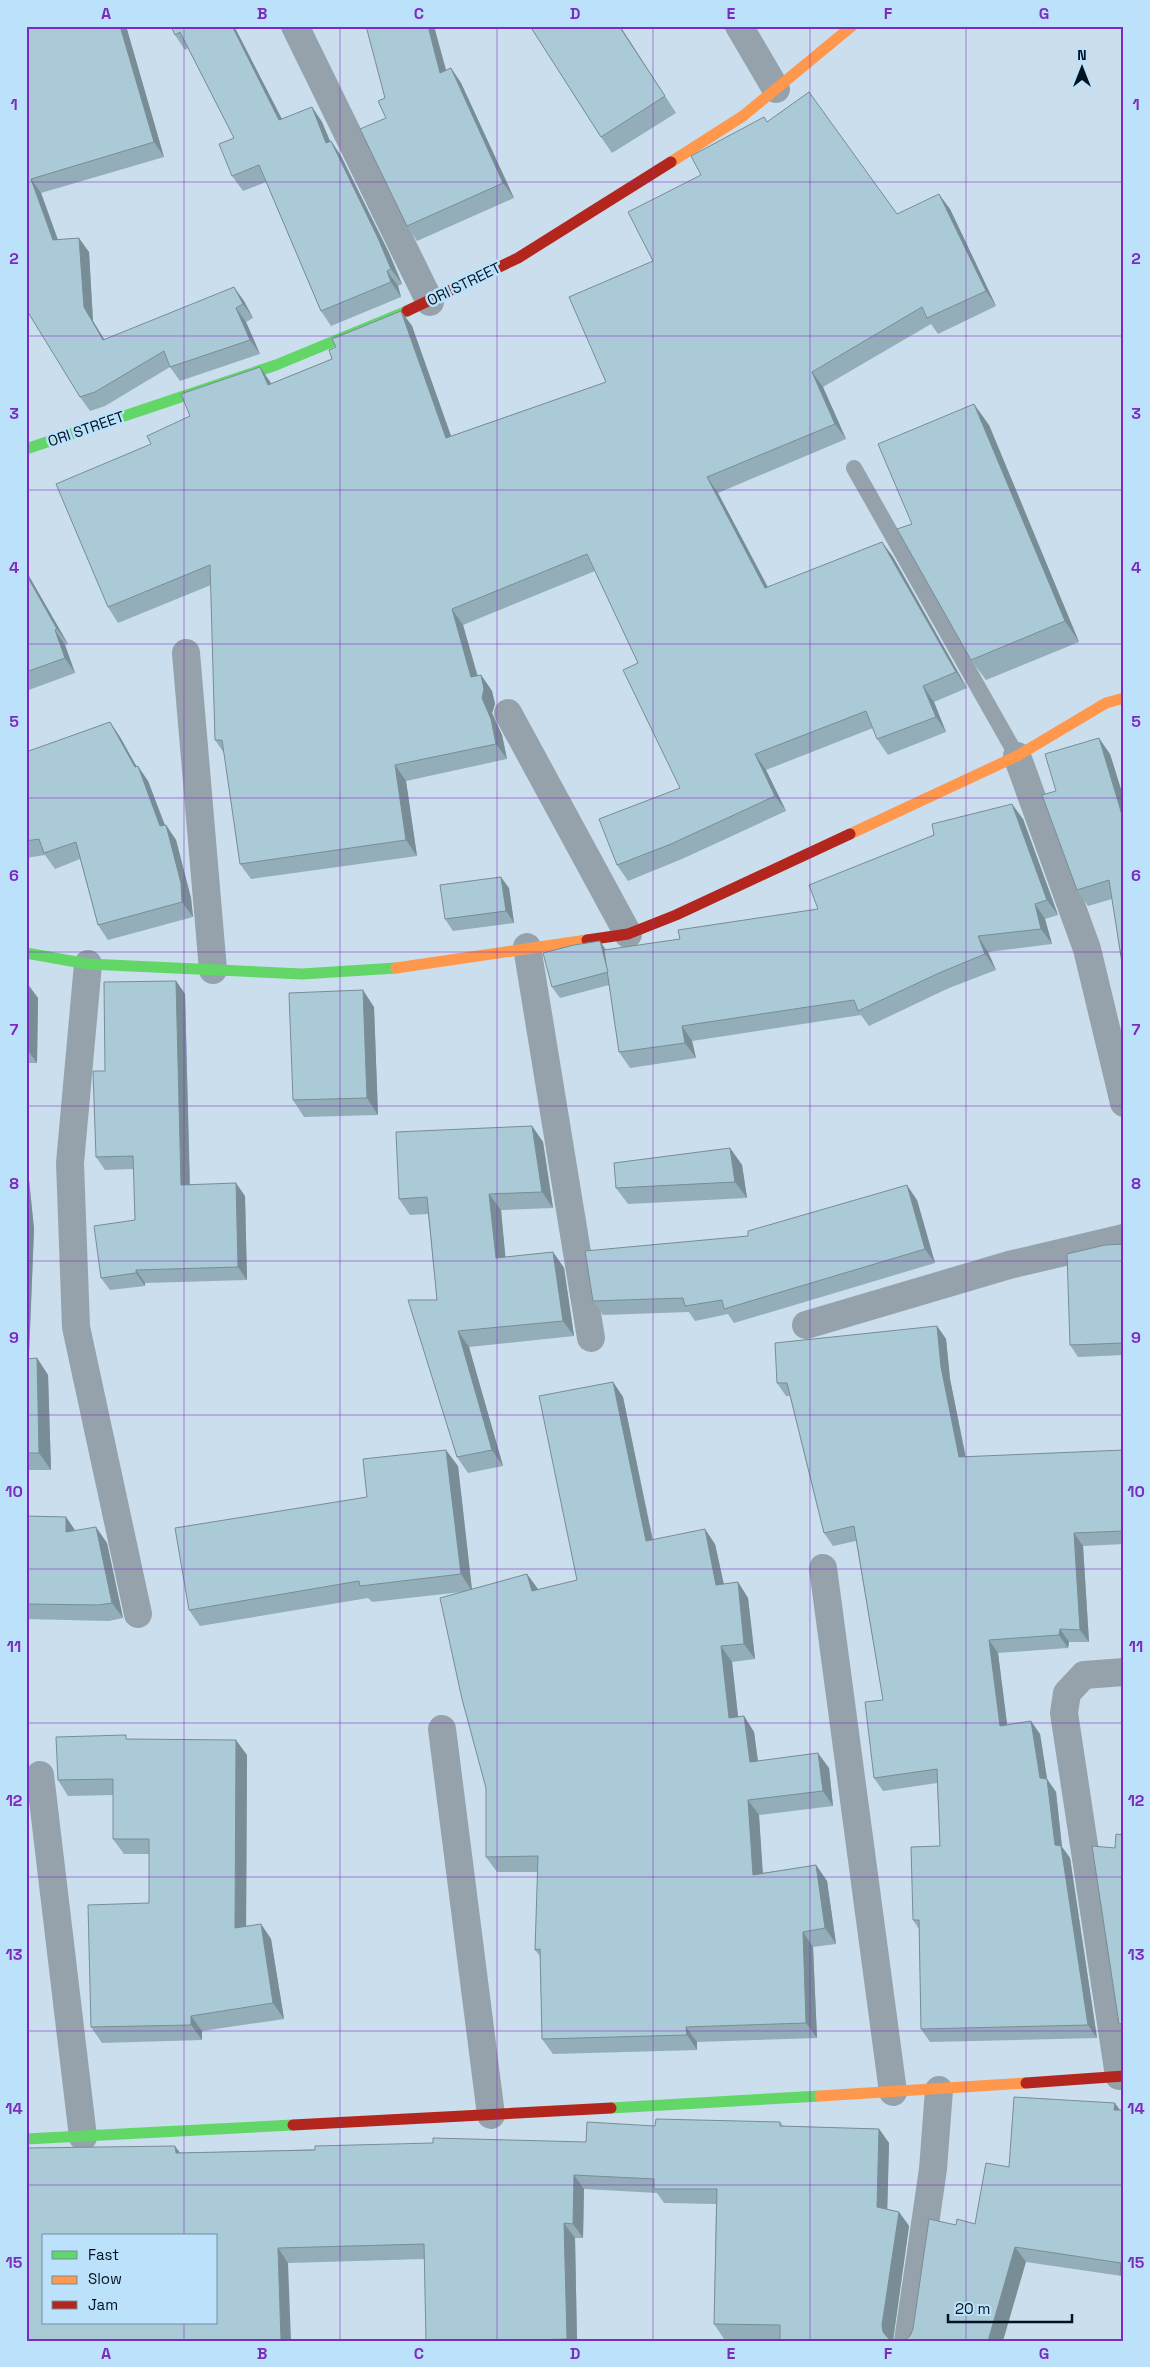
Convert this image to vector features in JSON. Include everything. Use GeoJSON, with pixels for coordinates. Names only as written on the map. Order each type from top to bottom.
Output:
{"type":"FeatureCollection","features":[{"type":"Feature","properties":{"kind":"street"},"geometry":{"type":"LineString","coordinates":[[295,26],[430,302]]}},
{"type":"Feature","properties":{"kind":"street"},"geometry":{"type":"LineString","coordinates":[[739,26],[776,89]]}},
{"type":"Feature","properties":{"kind":"street","name":"ORI STREET"},"geometry":{"type":"LineString","coordinates":[[26,449],[276,364],[430,302],[518,258],[743,116],[852,26]]}},
{"type":"Feature","properties":{"kind":"street"},"geometry":{"type":"LineString","coordinates":[[186,653],[213,970]]}},
{"type":"Feature","properties":{"kind":"street"},"geometry":{"type":"LineString","coordinates":[[26,953],[88,964],[302,974],[391,969],[527,947],[628,934],[676,915],[1017,756],[1106,703],[1124,698]]}},
{"type":"Feature","properties":{"kind":"street"},"geometry":{"type":"LineString","coordinates":[[508,713],[628,934]]}},
{"type":"Feature","properties":{"kind":"street"},"geometry":{"type":"LineString","coordinates":[[1017,756],[1087,949],[1124,1103]]}},
{"type":"Feature","properties":{"kind":"street"},"geometry":{"type":"LineString","coordinates":[[527,947],[591,1338]]}},
{"type":"Feature","properties":{"kind":"street"},"geometry":{"type":"LineString","coordinates":[[88,964],[70,1163],[76,1327],[138,1614]]}},
{"type":"Feature","properties":{"kind":"street"},"geometry":{"type":"LineString","coordinates":[[806,1325],[1009,1265],[1124,1238]]}},
{"type":"Feature","properties":{"kind":"street"},"geometry":{"type":"LineString","coordinates":[[823,1568],[893,2092]]}},
{"type":"Feature","properties":{"kind":"street"},"geometry":{"type":"LineString","coordinates":[[26,2139],[939,2090],[1122,2076],[1064,1713],[1067,1693],[1084,1676],[1124,1672]]}},
{"type":"Feature","properties":{"kind":"street"},"geometry":{"type":"LineString","coordinates":[[442,1730],[491,2115]]}},
{"type":"Feature","properties":{"kind":"street"},"geometry":{"type":"LineString","coordinates":[[40,1775],[84,2137]]}},
{"type":"Feature","properties":{"kind":"street"},"geometry":{"type":"LineString","coordinates":[[908,2341],[933,2169],[939,2090]]}},
{"type":"Feature","properties":{"kind":"lane"},"geometry":{"type":"LineString","coordinates":[[854,468],[1017,756]]}},
{"type":"Feature","properties":{"kind":"building"},"geometry":{"type":"Polygon","coordinates":[[[26,26],[120,26],[154,142],[31,179],[53,240],[79,238],[84,307],[103,340],[234,287],[243,304],[236,308],[250,340],[170,367],[164,351],[95,392],[80,397],[26,309],[26,26]]]}},
{"type":"Feature","properties":{"kind":"building"},"geometry":{"type":"Polygon","coordinates":[[[171,26],[232,26],[279,120],[312,107],[326,143],[331,141],[378,238],[391,269],[387,271],[391,282],[321,311],[259,165],[232,176],[219,144],[234,138],[180,32],[175,35],[171,26]]]}},
{"type":"Feature","properties":{"kind":"building"},"geometry":{"type":"Polygon","coordinates":[[[366,26],[428,26],[440,73],[451,68],[503,183],[407,226],[360,129],[386,118],[378,101],[385,98],[366,26]]]}},
{"type":"Feature","properties":{"kind":"building"},"geometry":{"type":"Polygon","coordinates":[[[530,26],[619,26],[665,96],[601,137],[530,26]]]}},
{"type":"Feature","properties":{"kind":"building"},"geometry":{"type":"Polygon","coordinates":[[[809,92],[897,214],[939,194],[986,291],[927,318],[922,307],[812,372],[835,424],[707,477],[765,588],[882,542],[956,672],[923,686],[936,717],[877,739],[866,711],[755,754],[775,796],[671,844],[617,865],[599,819],[680,788],[623,670],[638,663],[587,554],[452,609],[471,677],[481,675],[484,689],[482,698],[491,719],[496,744],[395,765],[406,840],[240,864],[222,740],[215,740],[210,565],[108,607],[56,484],[151,444],[147,436],[190,416],[181,394],[260,367],[268,385],[332,359],[329,350],[336,347],[332,339],[401,311],[446,438],[606,382],[569,297],[653,261],[628,212],[701,175],[691,156],[764,117],[767,122],[809,92]]]}},
{"type":"Feature","properties":{"kind":"building"},"geometry":{"type":"Polygon","coordinates":[[[974,404],[1065,621],[971,660],[897,529],[912,524],[878,444],[974,404]]]}},
{"type":"Feature","properties":{"kind":"building"},"geometry":{"type":"Polygon","coordinates":[[[26,574],[57,629],[55,630],[65,658],[26,672],[26,574]]]}},
{"type":"Feature","properties":{"kind":"building"},"geometry":{"type":"Polygon","coordinates":[[[110,722],[135,767],[138,766],[160,826],[166,825],[181,883],[182,902],[98,925],[76,842],[44,853],[39,839],[26,841],[26,752],[110,722]]]}},
{"type":"Feature","properties":{"kind":"building"},"geometry":{"type":"Polygon","coordinates":[[[1099,738],[1124,818],[1124,976],[1109,880],[1077,890],[1042,795],[1056,791],[1045,754],[1099,738]]]}},
{"type":"Feature","properties":{"kind":"building"},"geometry":{"type":"Polygon","coordinates":[[[1012,804],[1047,900],[1035,904],[1041,929],[978,936],[985,954],[939,973],[858,1011],[854,1000],[682,1026],[685,1043],[619,1052],[604,950],[680,939],[678,930],[818,909],[809,885],[934,835],[932,824],[1012,804]]]}},
{"type":"Feature","properties":{"kind":"building"},"geometry":{"type":"Polygon","coordinates":[[[501,877],[506,911],[445,919],[440,885],[501,877]]]}},
{"type":"Feature","properties":{"kind":"building"},"geometry":{"type":"Polygon","coordinates":[[[600,941],[608,972],[552,987],[543,953],[600,941]]]}},
{"type":"Feature","properties":{"kind":"building"},"geometry":{"type":"Polygon","coordinates":[[[176,981],[181,1185],[236,1183],[238,1267],[136,1270],[136,1273],[101,1278],[94,1226],[135,1220],[133,1156],[96,1157],[93,1071],[105,1071],[104,982],[176,981]]]}},
{"type":"Feature","properties":{"kind":"building"},"geometry":{"type":"Polygon","coordinates":[[[363,990],[367,1098],[293,1100],[289,993],[363,990]]]}},
{"type":"Feature","properties":{"kind":"building"},"geometry":{"type":"Polygon","coordinates":[[[532,1126],[542,1192],[489,1194],[496,1258],[553,1252],[563,1321],[458,1331],[492,1450],[457,1457],[408,1300],[437,1300],[427,1197],[399,1199],[396,1132],[532,1126]]]}},
{"type":"Feature","properties":{"kind":"building"},"geometry":{"type":"Polygon","coordinates":[[[730,1148],[735,1182],[616,1188],[614,1163],[730,1148]]]}},
{"type":"Feature","properties":{"kind":"building"},"geometry":{"type":"Polygon","coordinates":[[[907,1185],[925,1249],[724,1309],[722,1300],[685,1306],[683,1298],[593,1301],[585,1251],[748,1236],[748,1231],[907,1185]]]}},
{"type":"Feature","properties":{"kind":"building"},"geometry":{"type":"Polygon","coordinates":[[[1124,1244],[1124,1343],[1070,1345],[1067,1254],[1105,1245],[1124,1244]]]}},
{"type":"Feature","properties":{"kind":"building"},"geometry":{"type":"Polygon","coordinates":[[[937,1326],[941,1367],[959,1457],[1124,1450],[1124,1531],[1074,1533],[1080,1630],[1060,1629],[1059,1635],[989,1640],[1000,1726],[1031,1721],[1040,1778],[1047,1779],[1055,1845],[1061,1846],[1088,2025],[921,2029],[919,1920],[913,1920],[911,1847],[940,1846],[937,1769],[874,1778],[865,1702],[883,1700],[854,1526],[824,1533],[787,1383],[777,1383],[775,1343],[937,1326]]]}},
{"type":"Feature","properties":{"kind":"building"},"geometry":{"type":"Polygon","coordinates":[[[37,1358],[39,1453],[26,1453],[26,1359],[37,1358]]]}},
{"type":"Feature","properties":{"kind":"building"},"geometry":{"type":"Polygon","coordinates":[[[613,1382],[646,1541],[705,1529],[716,1585],[738,1582],[744,1644],[721,1646],[729,1718],[744,1716],[750,1762],[818,1753],[823,1791],[748,1800],[753,1875],[816,1865],[825,1928],[803,1932],[806,2023],[686,2027],[687,2035],[542,2039],[540,1949],[535,1950],[538,1856],[486,1857],[486,1788],[462,1699],[440,1598],[527,1574],[532,1591],[577,1580],[539,1396],[613,1382]]]}},
{"type":"Feature","properties":{"kind":"building"},"geometry":{"type":"Polygon","coordinates":[[[446,1450],[461,1574],[360,1586],[359,1581],[189,1610],[175,1528],[367,1497],[363,1459],[446,1450]]]}},
{"type":"Feature","properties":{"kind":"building"},"geometry":{"type":"Polygon","coordinates":[[[26,1516],[66,1517],[66,1532],[96,1527],[112,1603],[98,1605],[26,1604],[26,1516]]]}},
{"type":"Feature","properties":{"kind":"building"},"geometry":{"type":"Polygon","coordinates":[[[126,1735],[126,1739],[236,1740],[235,1928],[261,1924],[273,2003],[191,2016],[191,2025],[91,2027],[88,1905],[149,1903],[149,1839],[113,1839],[113,1779],[58,1780],[56,1737],[126,1735]]]}},
{"type":"Feature","properties":{"kind":"building"},"geometry":{"type":"Polygon","coordinates":[[[1116,1834],[1124,1835],[1124,2023],[1119,2024],[1092,1846],[1115,1848],[1116,1834]]]}},
{"type":"Feature","properties":{"kind":"building"},"geometry":{"type":"Polygon","coordinates":[[[1014,2097],[1115,2103],[1114,2110],[1124,2110],[1124,2274],[1120,2274],[1121,2263],[1015,2247],[988,2341],[904,2341],[910,2336],[913,2329],[929,2219],[956,2225],[957,2219],[975,2224],[986,2163],[1009,2167],[1014,2097]]]}},
{"type":"Feature","properties":{"kind":"building"},"geometry":{"type":"Polygon","coordinates":[[[656,2119],[780,2122],[780,2126],[879,2129],[877,2207],[899,2212],[882,2325],[883,2332],[893,2341],[780,2341],[780,2325],[714,2324],[717,2189],[654,2189],[654,2179],[574,2175],[573,2224],[564,2223],[567,2339],[426,2341],[424,2244],[278,2248],[281,2341],[26,2341],[26,2148],[175,2146],[176,2153],[315,2150],[315,2146],[433,2143],[433,2138],[586,2142],[587,2122],[655,2126],[656,2119]]]}},
{"type":"Feature","properties":{"kind":"traffic: fast"},"geometry":{"type":"LineString","coordinates":[[26,449],[276,365],[407,311]]}},
{"type":"Feature","properties":{"kind":"traffic: fast"},"geometry":{"type":"LineString","coordinates":[[26,953],[88,964],[302,974],[396,968]]}},
{"type":"Feature","properties":{"kind":"traffic: fast"},"geometry":{"type":"LineString","coordinates":[[611,2108],[820,2096]]}},
{"type":"Feature","properties":{"kind":"traffic: fast"},"geometry":{"type":"LineString","coordinates":[[26,2139],[293,2125]]}},
{"type":"Feature","properties":{"kind":"traffic: slow"},"geometry":{"type":"LineString","coordinates":[[671,162],[743,116],[852,26]]}},
{"type":"Feature","properties":{"kind":"traffic: slow"},"geometry":{"type":"LineString","coordinates":[[850,834],[1017,756],[1106,703],[1124,698]]}},
{"type":"Feature","properties":{"kind":"traffic: slow"},"geometry":{"type":"LineString","coordinates":[[396,968],[587,940]]}},
{"type":"Feature","properties":{"kind":"traffic: slow"},"geometry":{"type":"LineString","coordinates":[[820,2096],[1026,2083]]}},
{"type":"Feature","properties":{"kind":"traffic: jam"},"geometry":{"type":"LineString","coordinates":[[407,311],[518,258],[671,162]]}},
{"type":"Feature","properties":{"kind":"traffic: jam"},"geometry":{"type":"LineString","coordinates":[[587,940],[628,934],[676,915],[850,834]]}},
{"type":"Feature","properties":{"kind":"traffic: jam"},"geometry":{"type":"LineString","coordinates":[[1026,2083],[1124,2076]]}},
{"type":"Feature","properties":{"kind":"traffic: jam"},"geometry":{"type":"LineString","coordinates":[[293,2125],[611,2108]]}}]}
